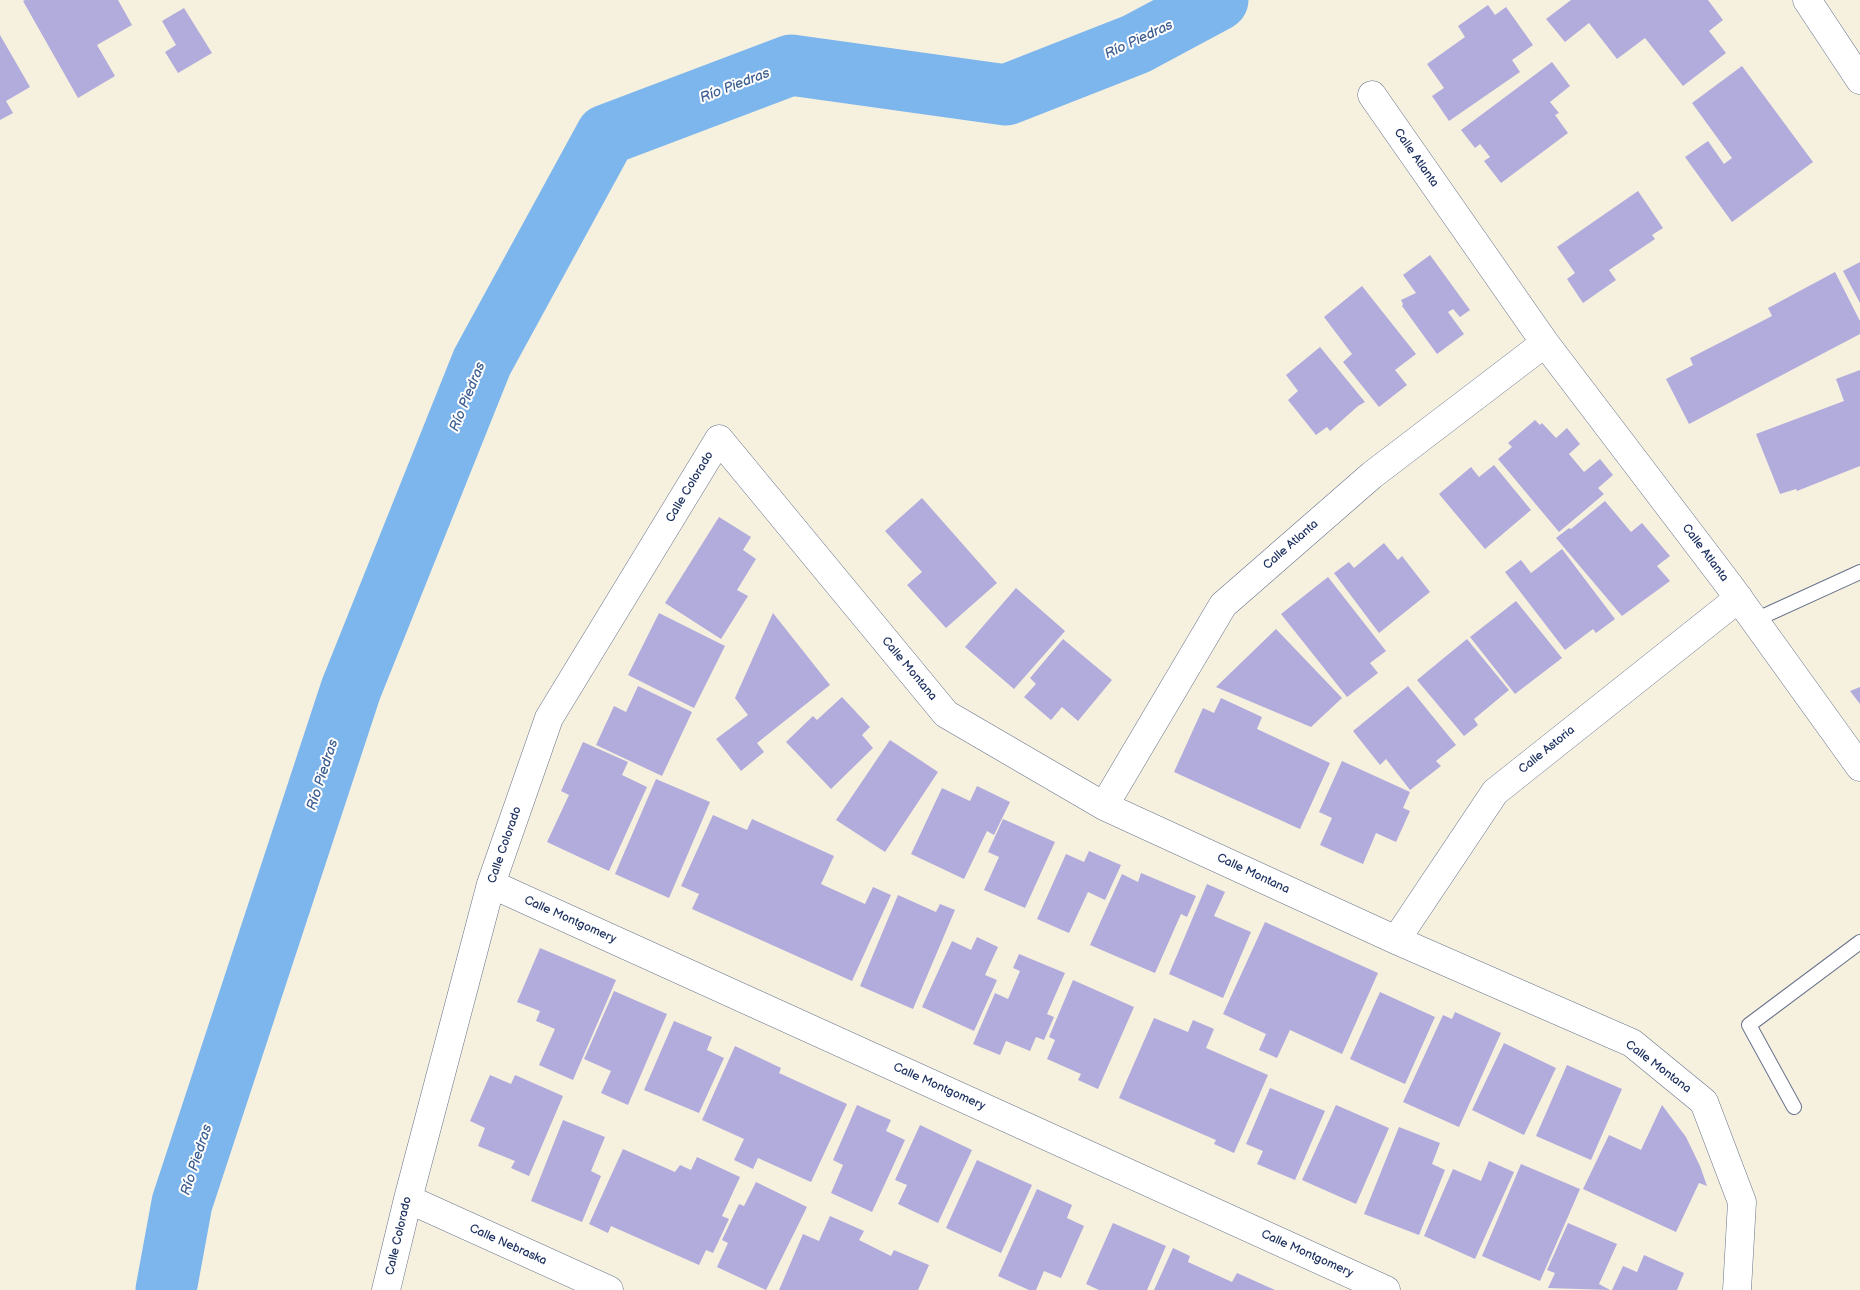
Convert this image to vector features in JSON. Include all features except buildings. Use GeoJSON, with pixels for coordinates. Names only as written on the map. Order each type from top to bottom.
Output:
{"type":"FeatureCollection","features":[{"type":"Feature","properties":{"kind":"street"},"geometry":{"type":"LineString","coordinates":[[1807,0],[1860,80]]}},
{"type":"Feature","properties":{"kind":"street","name":"Calle Atlanta"},"geometry":{"type":"LineString","coordinates":[[1372,95],[1545,343],[1739,598],[1860,767]]}},
{"type":"Feature","properties":{"kind":"street","name":"Calle Atlanta"},"geometry":{"type":"LineString","coordinates":[[1104,806],[1223,604],[1372,475],[1545,343]]}},
{"type":"Feature","properties":{"kind":"street","name":"Calle Montana"},"geometry":{"type":"LineString","coordinates":[[719,439],[946,714],[1104,806],[1396,940],[1632,1043],[1704,1102],[1742,1202],[1737,1290]]}},
{"type":"Feature","properties":{"kind":"street","name":"Calle Colorado"},"geometry":{"type":"LineString","coordinates":[[386,1290],[491,884],[549,718],[719,439]]}},
{"type":"Feature","properties":{"kind":"street","name":"Calle Astoria"},"geometry":{"type":"LineString","coordinates":[[1396,940],[1495,792],[1739,598]]}},
{"type":"Feature","properties":{"kind":"street","name":"Calle Montgomery"},"geometry":{"type":"LineString","coordinates":[[491,884],[1386,1290]]}},
{"type":"Feature","properties":{"kind":"street","name":"Calle Nebraska"},"geometry":{"type":"LineString","coordinates":[[408,1199],[609,1290]]}},
{"type":"Feature","properties":{"kind":"lane"},"geometry":{"type":"LineString","coordinates":[[1755,620],[1860,572]]}},
{"type":"Feature","properties":{"kind":"lane"},"geometry":{"type":"LineString","coordinates":[[1794,1106],[1748,1025],[1860,942]]}},
{"type":"Feature","properties":{"kind":"waterway","name":"Río Piedras"},"geometry":{"type":"LineString","coordinates":[[166,1290],[182,1203],[351,689],[482,362],[606,135],[791,65],[1006,95],[1136,44],[1218,0]]}}]}
